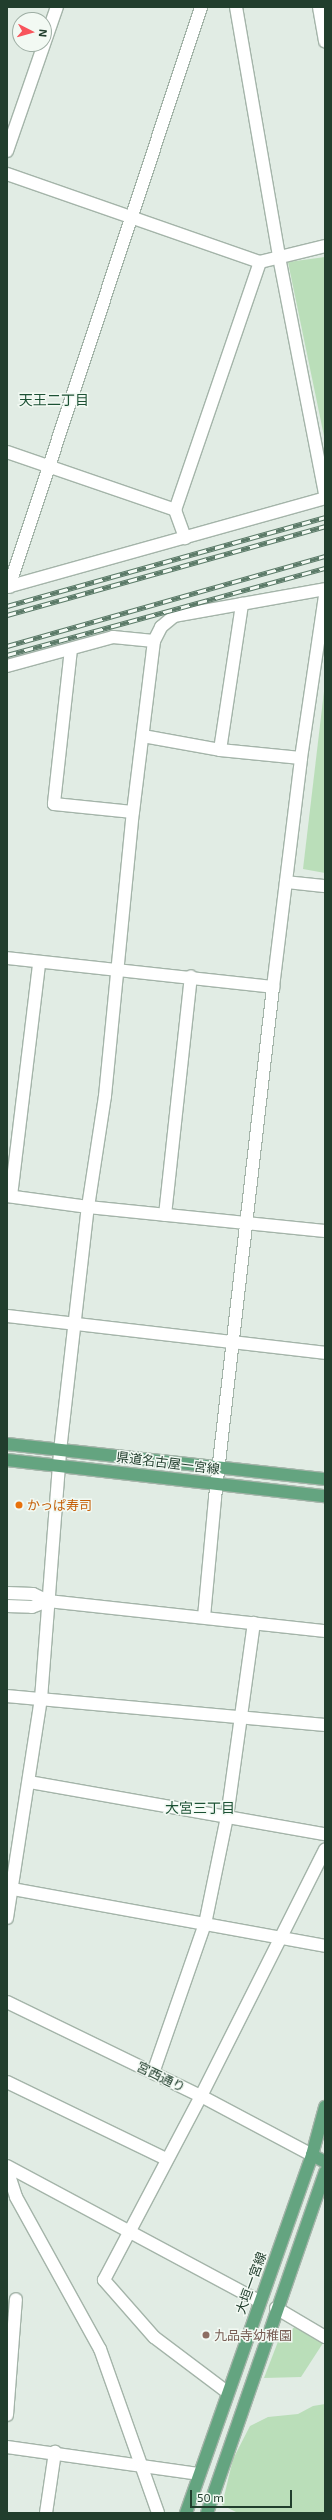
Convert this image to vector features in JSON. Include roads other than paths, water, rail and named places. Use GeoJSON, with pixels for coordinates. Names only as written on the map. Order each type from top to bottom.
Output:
{"type":"FeatureCollection","features":[{"type":"Feature","properties":{"kind":"main road","name":"県道名古屋一宮線"},"geometry":{"type":"LineString","coordinates":[[7,1444],[219,1466],[325,1479]]}},
{"type":"Feature","properties":{"kind":"main road","name":"県道名古屋一宮線"},"geometry":{"type":"LineString","coordinates":[[7,1460],[325,1496]]}},
{"type":"Feature","properties":{"kind":"main road","name":"大垣一宮線"},"geometry":{"type":"LineString","coordinates":[[186,2513],[198,2474],[312,2155],[325,2107]]}},
{"type":"Feature","properties":{"kind":"main road"},"geometry":{"type":"LineString","coordinates":[[312,2155],[325,2162]]}},
{"type":"Feature","properties":{"kind":"main road"},"geometry":{"type":"LineString","coordinates":[[207,2513],[276,2308],[325,2172]]}},
{"type":"Feature","properties":{"kind":"street"},"geometry":{"type":"LineString","coordinates":[[7,151],[57,7]]}},
{"type":"Feature","properties":{"kind":"street"},"geometry":{"type":"LineString","coordinates":[[8,587],[50,466],[200,7]]}},
{"type":"Feature","properties":{"kind":"street"},"geometry":{"type":"LineString","coordinates":[[236,7],[279,257],[325,494]]}},
{"type":"Feature","properties":{"kind":"street"},"geometry":{"type":"LineString","coordinates":[[319,7],[325,41]]}},
{"type":"Feature","properties":{"kind":"street"},"geometry":{"type":"LineString","coordinates":[[7,174],[132,216],[260,262],[325,246]]}},
{"type":"Feature","properties":{"kind":"street"},"geometry":{"type":"LineString","coordinates":[[185,538],[175,510],[260,262]]}},
{"type":"Feature","properties":{"kind":"street"},"geometry":{"type":"LineString","coordinates":[[7,452],[175,510]]}},
{"type":"Feature","properties":{"kind":"street"},"geometry":{"type":"LineString","coordinates":[[8,587],[325,498]]}},
{"type":"Feature","properties":{"kind":"street"},"geometry":{"type":"LineString","coordinates":[[7,1918],[9,1888],[29,1782],[41,1699],[60,1450],[88,1207],[105,1096],[133,812],[154,641],[160,627],[174,616],[325,590]]}},
{"type":"Feature","properties":{"kind":"street"},"geometry":{"type":"LineString","coordinates":[[204,1617],[217,1483],[248,1224],[273,987],[301,758],[325,596]]}},
{"type":"Feature","properties":{"kind":"street"},"geometry":{"type":"LineString","coordinates":[[220,750],[242,604]]}},
{"type":"Feature","properties":{"kind":"street"},"geometry":{"type":"LineString","coordinates":[[7,666],[113,637],[154,641]]}},
{"type":"Feature","properties":{"kind":"street"},"geometry":{"type":"LineString","coordinates":[[71,649],[54,804],[133,812]]}},
{"type":"Feature","properties":{"kind":"street"},"geometry":{"type":"LineString","coordinates":[[143,736],[220,750],[301,758]]}},
{"type":"Feature","properties":{"kind":"street"},"geometry":{"type":"LineString","coordinates":[[286,882],[325,886]]}},
{"type":"Feature","properties":{"kind":"street"},"geometry":{"type":"LineString","coordinates":[[7,958],[39,963],[191,976],[273,987]]}},
{"type":"Feature","properties":{"kind":"street"},"geometry":{"type":"LineString","coordinates":[[39,963],[9,1196],[88,1207],[325,1231]]}},
{"type":"Feature","properties":{"kind":"street"},"geometry":{"type":"LineString","coordinates":[[165,1215],[191,976]]}},
{"type":"Feature","properties":{"kind":"street"},"geometry":{"type":"LineString","coordinates":[[7,1316],[75,1322],[325,1353]]}},
{"type":"Feature","properties":{"kind":"street"},"geometry":{"type":"LineString","coordinates":[[7,1593],[33,1594],[48,1601],[254,1623],[325,1628]]}},
{"type":"Feature","properties":{"kind":"street"},"geometry":{"type":"LineString","coordinates":[[7,1606],[32,1607],[48,1601]]}},
{"type":"Feature","properties":{"kind":"street"},"geometry":{"type":"LineString","coordinates":[[153,2073],[205,1924],[227,1817],[243,1717],[254,1623]]}},
{"type":"Feature","properties":{"kind":"street"},"geometry":{"type":"LineString","coordinates":[[7,1696],[325,1725]]}},
{"type":"Feature","properties":{"kind":"street"},"geometry":{"type":"LineString","coordinates":[[29,1782],[325,1834]]}},
{"type":"Feature","properties":{"kind":"street"},"geometry":{"type":"LineString","coordinates":[[227,2392],[154,2337],[104,2280],[166,2159],[201,2096],[325,1849]]}},
{"type":"Feature","properties":{"kind":"street"},"geometry":{"type":"LineString","coordinates":[[9,1888],[325,1946]]}},
{"type":"Feature","properties":{"kind":"street","name":"宮西通り"},"geometry":{"type":"LineString","coordinates":[[7,2002],[201,2096],[312,2155]]}},
{"type":"Feature","properties":{"kind":"street"},"geometry":{"type":"LineString","coordinates":[[7,2082],[166,2159]]}},
{"type":"Feature","properties":{"kind":"street"},"geometry":{"type":"LineString","coordinates":[[7,2166],[259,2301]]}},
{"type":"Feature","properties":{"kind":"street"},"geometry":{"type":"LineString","coordinates":[[7,2170],[16,2197],[100,2349],[142,2464],[158,2513]]}},
{"type":"Feature","properties":{"kind":"street"},"geometry":{"type":"LineString","coordinates":[[7,2415],[16,2299]]}},
{"type":"Feature","properties":{"kind":"street"},"geometry":{"type":"LineString","coordinates":[[276,2308],[325,2336]]}},
{"type":"Feature","properties":{"kind":"street"},"geometry":{"type":"LineString","coordinates":[[7,2447],[142,2464],[198,2474]]}},
{"type":"Feature","properties":{"kind":"street"},"geometry":{"type":"LineString","coordinates":[[46,2513],[55,2452]]}},
{"type":"Feature","properties":{"kind":"railway"},"geometry":{"type":"LineString","coordinates":[[7,606],[325,517]]}},
{"type":"Feature","properties":{"kind":"railway"},"geometry":{"type":"LineString","coordinates":[[7,615],[325,526]]}},
{"type":"Feature","properties":{"kind":"railway"},"geometry":{"type":"LineString","coordinates":[[7,646],[325,556]]}},
{"type":"Feature","properties":{"kind":"railway"},"geometry":{"type":"LineString","coordinates":[[7,655],[325,568]]}},
{"type":"Feature","properties":{"kind":"place","name":"かっぱ寿司"},"geometry":{"type":"Point","coordinates":[19,1505]}},
{"type":"Feature","properties":{"kind":"place","name":"九品寺幼稚園"},"geometry":{"type":"Point","coordinates":[206,2335]}},
{"type":"Feature","properties":{"kind":"district","name":"天王二丁目"},"geometry":{"type":"Point","coordinates":[54,400]}},
{"type":"Feature","properties":{"kind":"district","name":"大宮三丁目"},"geometry":{"type":"Point","coordinates":[200,1808]}}]}
